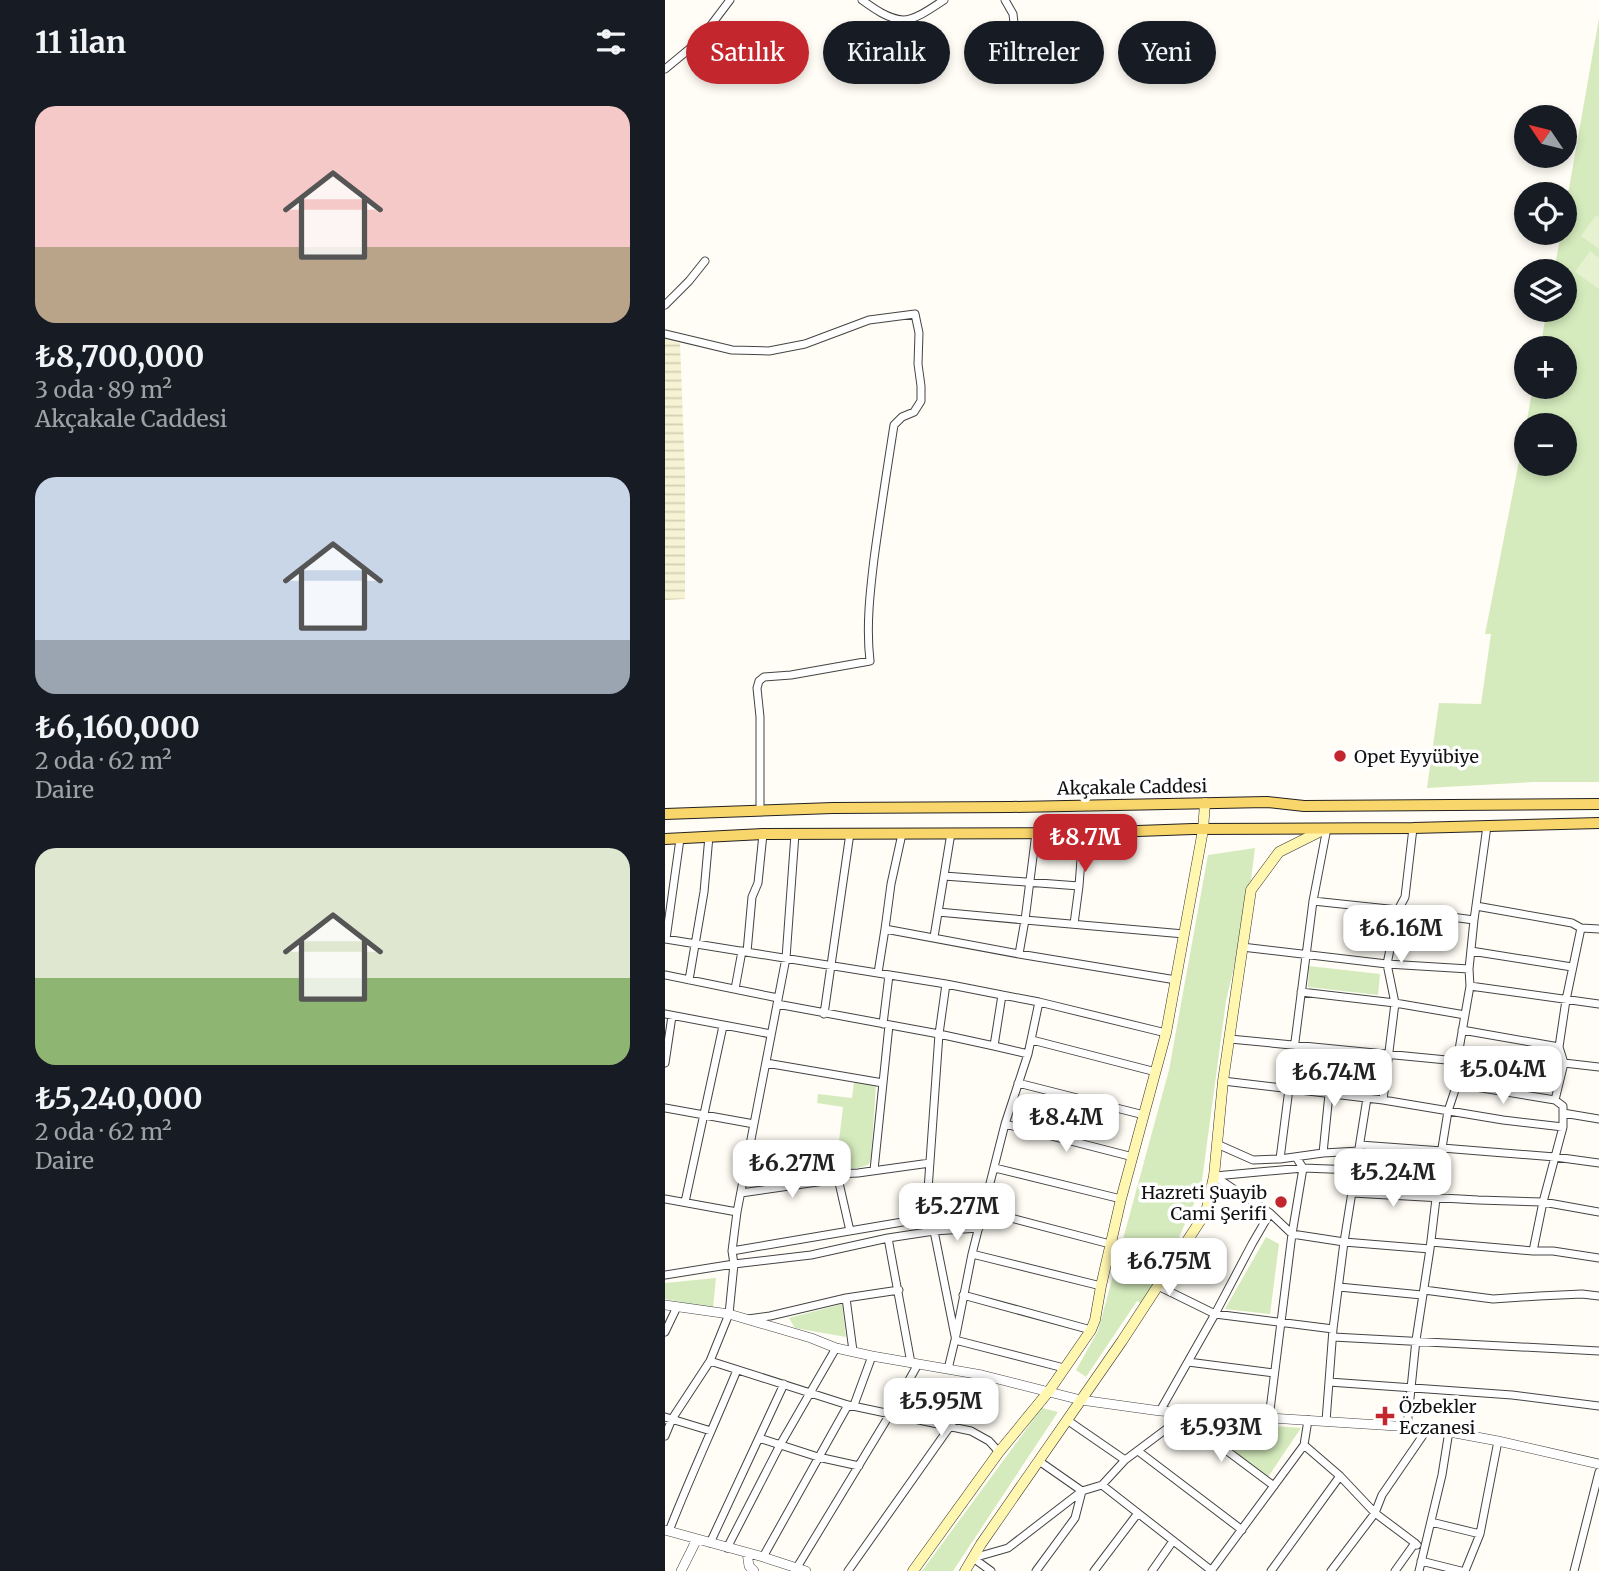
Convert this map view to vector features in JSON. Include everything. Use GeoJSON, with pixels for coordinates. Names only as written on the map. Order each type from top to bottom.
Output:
{"type":"FeatureCollection","features":[{"type":"Feature","properties":{"kind":"main road","name":"Akçakale Caddesi"},"geometry":{"type":"LineString","coordinates":[[665,814],[833,808],[1267,802],[1304,807],[1599,804]]}},
{"type":"Feature","properties":{"kind":"main road"},"geometry":{"type":"LineString","coordinates":[[913,1571],[999,1452],[1049,1391],[1095,1320],[1121,1199],[1166,1033],[1203,830],[1205,803]]}},
{"type":"Feature","properties":{"kind":"main road"},"geometry":{"type":"LineString","coordinates":[[665,839],[763,834],[1083,833],[1599,822]]}},
{"type":"Feature","properties":{"kind":"main road"},"geometry":{"type":"LineString","coordinates":[[965,1571],[1206,1212],[1214,1176],[1223,1081],[1251,890],[1279,852],[1327,828]]}},
{"type":"Feature","properties":{"kind":"street"},"geometry":{"type":"LineString","coordinates":[[665,69],[698,41],[730,0]]}},
{"type":"Feature","properties":{"kind":"street"},"geometry":{"type":"LineString","coordinates":[[862,0],[879,11],[902,20],[912,18],[944,0]]}},
{"type":"Feature","properties":{"kind":"street"},"geometry":{"type":"LineString","coordinates":[[1005,0],[1014,21]]}},
{"type":"Feature","properties":{"kind":"street"},"geometry":{"type":"LineString","coordinates":[[665,305],[705,261]]}},
{"type":"Feature","properties":{"kind":"street"},"geometry":{"type":"LineString","coordinates":[[665,334],[732,351],[769,351],[805,344],[869,320],[915,314],[919,333],[921,401],[914,412],[902,417],[894,425],[881,504],[870,597],[870,661],[764,677],[759,681],[760,811]]}},
{"type":"Feature","properties":{"kind":"street"},"geometry":{"type":"LineString","coordinates":[[1407,1427],[1442,1150],[1448,1111],[1457,1084],[1457,1061],[1470,986],[1474,920],[1487,826]]}},
{"type":"Feature","properties":{"kind":"street"},"geometry":{"type":"LineString","coordinates":[[1280,1159],[1313,901],[1327,828]]}},
{"type":"Feature","properties":{"kind":"street"},"geometry":{"type":"LineString","coordinates":[[1383,1100],[1395,1003],[1387,964],[1398,910],[1405,897],[1412,828]]}},
{"type":"Feature","properties":{"kind":"street"},"geometry":{"type":"LineString","coordinates":[[824,1014],[850,833]]}},
{"type":"Feature","properties":{"kind":"street"},"geometry":{"type":"LineString","coordinates":[[934,937],[951,833]]}},
{"type":"Feature","properties":{"kind":"street"},"geometry":{"type":"LineString","coordinates":[[1020,954],[1036,833]]}},
{"type":"Feature","properties":{"kind":"street"},"geometry":{"type":"LineString","coordinates":[[1074,924],[1083,833]]}},
{"type":"Feature","properties":{"kind":"street"},"geometry":{"type":"LineString","coordinates":[[735,989],[744,952],[752,897],[758,883],[763,834]]}},
{"type":"Feature","properties":{"kind":"street"},"geometry":{"type":"LineString","coordinates":[[665,1436],[669,1418],[710,1361],[729,1314],[733,1264],[731,1251],[737,1212],[786,958],[795,834]]}},
{"type":"Feature","properties":{"kind":"street"},"geometry":{"type":"LineString","coordinates":[[878,973],[891,884],[902,834]]}},
{"type":"Feature","properties":{"kind":"street"},"geometry":{"type":"LineString","coordinates":[[689,980],[697,944],[709,836]]}},
{"type":"Feature","properties":{"kind":"street"},"geometry":{"type":"LineString","coordinates":[[680,839],[665,939],[946,984],[1039,1002],[1166,1033]]}},
{"type":"Feature","properties":{"kind":"street"},"geometry":{"type":"LineString","coordinates":[[944,876],[1079,886]]}},
{"type":"Feature","properties":{"kind":"street"},"geometry":{"type":"LineString","coordinates":[[1313,901],[1474,920]]}},
{"type":"Feature","properties":{"kind":"street"},"geometry":{"type":"LineString","coordinates":[[1476,906],[1572,923],[1581,928],[1599,929]]}},
{"type":"Feature","properties":{"kind":"street"},"geometry":{"type":"LineString","coordinates":[[938,912],[1184,933]]}},
{"type":"Feature","properties":{"kind":"street"},"geometry":{"type":"LineString","coordinates":[[1555,1100],[1564,1063],[1559,1047],[1566,1000],[1581,928]]}},
{"type":"Feature","properties":{"kind":"street"},"geometry":{"type":"LineString","coordinates":[[885,929],[1176,980]]}},
{"type":"Feature","properties":{"kind":"street"},"geometry":{"type":"LineString","coordinates":[[1242,947],[1387,964],[1469,969]]}},
{"type":"Feature","properties":{"kind":"street"},"geometry":{"type":"LineString","coordinates":[[1471,951],[1572,967]]}},
{"type":"Feature","properties":{"kind":"street"},"geometry":{"type":"LineString","coordinates":[[665,975],[735,989],[824,1014],[939,1034],[1028,1054]]}},
{"type":"Feature","properties":{"kind":"street"},"geometry":{"type":"LineString","coordinates":[[874,1170],[883,1083],[889,975]]}},
{"type":"Feature","properties":{"kind":"street"},"geometry":{"type":"LineString","coordinates":[[926,1218],[939,1034],[946,984]]}},
{"type":"Feature","properties":{"kind":"street"},"geometry":{"type":"LineString","coordinates":[[1470,986],[1599,1004]]}},
{"type":"Feature","properties":{"kind":"street"},"geometry":{"type":"LineString","coordinates":[[1301,992],[1395,1003],[1465,1015]]}},
{"type":"Feature","properties":{"kind":"street"},"geometry":{"type":"LineString","coordinates":[[994,1046],[1002,995]]}},
{"type":"Feature","properties":{"kind":"street"},"geometry":{"type":"LineString","coordinates":[[948,1368],[972,1254],[1005,1124],[1032,1040],[1039,1002]]}},
{"type":"Feature","properties":{"kind":"street"},"geometry":{"type":"LineString","coordinates":[[665,1063],[669,1015],[771,1034]]}},
{"type":"Feature","properties":{"kind":"street"},"geometry":{"type":"LineString","coordinates":[[685,1202],[723,1026]]}},
{"type":"Feature","properties":{"kind":"street"},"geometry":{"type":"LineString","coordinates":[[1462,1030],[1559,1047]]}},
{"type":"Feature","properties":{"kind":"street"},"geometry":{"type":"LineString","coordinates":[[1230,1039],[1457,1061]]}},
{"type":"Feature","properties":{"kind":"street"},"geometry":{"type":"LineString","coordinates":[[1032,1040],[1156,1072]]}},
{"type":"Feature","properties":{"kind":"street"},"geometry":{"type":"LineString","coordinates":[[766,1063],[883,1083]]}},
{"type":"Feature","properties":{"kind":"street"},"geometry":{"type":"LineString","coordinates":[[1564,1063],[1599,1067]]}},
{"type":"Feature","properties":{"kind":"street"},"geometry":{"type":"LineString","coordinates":[[1223,1081],[1383,1100],[1563,1127]]}},
{"type":"Feature","properties":{"kind":"street"},"geometry":{"type":"LineString","coordinates":[[1019,1083],[1145,1115]]}},
{"type":"Feature","properties":{"kind":"street"},"geometry":{"type":"LineString","coordinates":[[1457,1084],[1555,1100],[1563,1107],[1563,1127],[1533,1251]]}},
{"type":"Feature","properties":{"kind":"street"},"geometry":{"type":"LineString","coordinates":[[1323,1153],[1329,1094]]}},
{"type":"Feature","properties":{"kind":"street"},"geometry":{"type":"LineString","coordinates":[[1326,1421],[1333,1333],[1367,1098]]}},
{"type":"Feature","properties":{"kind":"street"},"geometry":{"type":"LineString","coordinates":[[665,1108],[754,1124]]}},
{"type":"Feature","properties":{"kind":"street"},"geometry":{"type":"LineString","coordinates":[[1563,1113],[1599,1119]]}},
{"type":"Feature","properties":{"kind":"street"},"geometry":{"type":"LineString","coordinates":[[1005,1124],[1133,1157]]}},
{"type":"Feature","properties":{"kind":"street"},"geometry":{"type":"LineString","coordinates":[[1217,1144],[1253,1160],[1359,1148],[1555,1157],[1599,1163]]}},
{"type":"Feature","properties":{"kind":"street"},"geometry":{"type":"LineString","coordinates":[[1269,1418],[1303,1168],[1296,1157]]}},
{"type":"Feature","properties":{"kind":"street"},"geometry":{"type":"LineString","coordinates":[[850,1231],[837,1174],[930,1163]]}},
{"type":"Feature","properties":{"kind":"street"},"geometry":{"type":"LineString","coordinates":[[995,1168],[1121,1199]]}},
{"type":"Feature","properties":{"kind":"street"},"geometry":{"type":"LineString","coordinates":[[1214,1176],[1303,1168],[1355,1170]]}},
{"type":"Feature","properties":{"kind":"street"},"geometry":{"type":"LineString","coordinates":[[1214,1176],[1270,1213],[1292,1234],[1345,1242],[1553,1251],[1599,1258]]}},
{"type":"Feature","properties":{"kind":"street"},"geometry":{"type":"LineString","coordinates":[[741,1193],[838,1179]]}},
{"type":"Feature","properties":{"kind":"street"},"geometry":{"type":"LineString","coordinates":[[1352,1193],[1543,1202],[1599,1212]]}},
{"type":"Feature","properties":{"kind":"street"},"geometry":{"type":"LineString","coordinates":[[665,1199],[737,1212]]}},
{"type":"Feature","properties":{"kind":"street"},"geometry":{"type":"LineString","coordinates":[[983,1211],[1110,1244]]}},
{"type":"Feature","properties":{"kind":"street"},"geometry":{"type":"LineString","coordinates":[[1160,1411],[1270,1213]]}},
{"type":"Feature","properties":{"kind":"street"},"geometry":{"type":"LineString","coordinates":[[731,1251],[926,1218],[979,1228]]}},
{"type":"Feature","properties":{"kind":"street"},"geometry":{"type":"LineString","coordinates":[[665,1275],[811,1255],[934,1231],[979,1228]]}},
{"type":"Feature","properties":{"kind":"street"},"geometry":{"type":"LineString","coordinates":[[934,1231],[955,1340]]}},
{"type":"Feature","properties":{"kind":"street"},"geometry":{"type":"LineString","coordinates":[[796,1569],[891,1414],[914,1363],[903,1326],[899,1290],[888,1238]]}},
{"type":"Feature","properties":{"kind":"street"},"geometry":{"type":"LineString","coordinates":[[972,1254],[1101,1286]]}},
{"type":"Feature","properties":{"kind":"street"},"geometry":{"type":"LineString","coordinates":[[1158,1286],[1216,1314],[1333,1333],[1478,1345],[1599,1351]]}},
{"type":"Feature","properties":{"kind":"street"},"geometry":{"type":"LineString","coordinates":[[1339,1287],[1493,1299],[1582,1294],[1599,1296]]}},
{"type":"Feature","properties":{"kind":"street"},"geometry":{"type":"LineString","coordinates":[[743,1320],[846,1298],[899,1290]]}},
{"type":"Feature","properties":{"kind":"street"},"geometry":{"type":"LineString","coordinates":[[963,1295],[1091,1330]]}},
{"type":"Feature","properties":{"kind":"street"},"geometry":{"type":"LineString","coordinates":[[846,1298],[853,1351]]}},
{"type":"Feature","properties":{"kind":"street"},"geometry":{"type":"LineString","coordinates":[[665,1304],[729,1314],[836,1348],[982,1375],[1081,1401],[1160,1411],[1428,1428],[1599,1464]]}},
{"type":"Feature","properties":{"kind":"street"},"geometry":{"type":"LineString","coordinates":[[665,1332],[677,1307]]}},
{"type":"Feature","properties":{"kind":"street"},"geometry":{"type":"LineString","coordinates":[[955,1340],[1064,1368]]}},
{"type":"Feature","properties":{"kind":"street"},"geometry":{"type":"LineString","coordinates":[[727,1548],[780,1445],[836,1348]]}},
{"type":"Feature","properties":{"kind":"street"},"geometry":{"type":"LineString","coordinates":[[762,1557],[818,1457],[851,1405],[872,1356]]}},
{"type":"Feature","properties":{"kind":"street"},"geometry":{"type":"LineString","coordinates":[[710,1361],[851,1405],[971,1431],[989,1441],[999,1452]]}},
{"type":"Feature","properties":{"kind":"street"},"geometry":{"type":"LineString","coordinates":[[1188,1362],[1274,1373]]}},
{"type":"Feature","properties":{"kind":"street"},"geometry":{"type":"LineString","coordinates":[[737,1370],[667,1531],[806,1571]]}},
{"type":"Feature","properties":{"kind":"street"},"geometry":{"type":"LineString","coordinates":[[848,1571],[951,1425],[982,1375]]}},
{"type":"Feature","properties":{"kind":"street"},"geometry":{"type":"LineString","coordinates":[[1329,1382],[1512,1395],[1599,1406]]}},
{"type":"Feature","properties":{"kind":"street"},"geometry":{"type":"LineString","coordinates":[[709,1543],[784,1384]]}},
{"type":"Feature","properties":{"kind":"street"},"geometry":{"type":"LineString","coordinates":[[973,1558],[1008,1548],[1082,1491],[1102,1485],[1125,1460],[1177,1421],[1184,1412]]}},
{"type":"Feature","properties":{"kind":"street"},"geometry":{"type":"LineString","coordinates":[[669,1418],[711,1431]]}},
{"type":"Feature","properties":{"kind":"street"},"geometry":{"type":"LineString","coordinates":[[1067,1420],[1125,1460]]}},
{"type":"Feature","properties":{"kind":"street"},"geometry":{"type":"LineString","coordinates":[[1102,1485],[1211,1571],[1304,1445],[1308,1420]]}},
{"type":"Feature","properties":{"kind":"street"},"geometry":{"type":"LineString","coordinates":[[1177,1421],[1191,1424],[1274,1486]]}},
{"type":"Feature","properties":{"kind":"street"},"geometry":{"type":"LineString","coordinates":[[1331,1571],[1375,1513],[1382,1495],[1428,1428]]}},
{"type":"Feature","properties":{"kind":"street"},"geometry":{"type":"LineString","coordinates":[[1419,1571],[1442,1475],[1449,1431]]}},
{"type":"Feature","properties":{"kind":"street"},"geometry":{"type":"LineString","coordinates":[[759,1438],[818,1457],[859,1466]]}},
{"type":"Feature","properties":{"kind":"street"},"geometry":{"type":"LineString","coordinates":[[1421,1561],[1463,1571],[1480,1534],[1498,1441]]}},
{"type":"Feature","properties":{"kind":"street"},"geometry":{"type":"LineString","coordinates":[[1304,1445],[1340,1476],[1375,1513],[1424,1550]]}},
{"type":"Feature","properties":{"kind":"street"},"geometry":{"type":"LineString","coordinates":[[1138,1451],[1242,1530]]}},
{"type":"Feature","properties":{"kind":"street"},"geometry":{"type":"LineString","coordinates":[[1039,1461],[1082,1491]]}},
{"type":"Feature","properties":{"kind":"street"},"geometry":{"type":"LineString","coordinates":[[1574,1571],[1599,1472]]}},
{"type":"Feature","properties":{"kind":"street"},"geometry":{"type":"LineString","coordinates":[[1271,1571],[1340,1476]]}},
{"type":"Feature","properties":{"kind":"street"},"geometry":{"type":"LineString","coordinates":[[1036,1571],[1075,1518],[1082,1491]]}},
{"type":"Feature","properties":{"kind":"street"},"geometry":{"type":"LineString","coordinates":[[1094,1571],[1137,1513]]}},
{"type":"Feature","properties":{"kind":"street"},"geometry":{"type":"LineString","coordinates":[[1431,1522],[1480,1534]]}},
{"type":"Feature","properties":{"kind":"street"},"geometry":{"type":"LineString","coordinates":[[681,1571],[697,1539]]}},
{"type":"Feature","properties":{"kind":"street"},"geometry":{"type":"LineString","coordinates":[[1152,1571],[1173,1541]]}},
{"type":"Feature","properties":{"kind":"street"},"geometry":{"type":"LineString","coordinates":[[1395,1571],[1415,1543]]}},
{"type":"Feature","properties":{"kind":"street"},"geometry":{"type":"LineString","coordinates":[[747,1553],[749,1566],[754,1571]]}},
{"type":"Feature","properties":{"kind":"street"},"geometry":{"type":"LineString","coordinates":[[973,1558],[991,1571]]}},
{"type":"Feature","properties":{"kind":"shaded area"},"geometry":{"type":"Polygon","coordinates":[[[665,339],[680,343],[685,473],[685,599],[665,600],[665,339]]]}},
{"type":"Feature","properties":{"kind":"green space"},"geometry":{"type":"Polygon","coordinates":[[[1599,18],[1599,782],[1534,782],[1427,788],[1439,703],[1481,704],[1491,634],[1485,634],[1516,476],[1577,476],[1577,413],[1528,413],[1531,399],[1577,399],[1577,336],[1542,336],[1545,322],[1577,322],[1577,259],[1556,259],[1559,245],[1577,245],[1577,182],[1570,182],[1573,168],[1577,168],[1577,143],[1599,18]]]}},
{"type":"Feature","properties":{"kind":"green space"},"geometry":{"type":"Polygon","coordinates":[[[1596,215],[1599,218],[1599,249],[1581,236],[1596,215]]]}},
{"type":"Feature","properties":{"kind":"green space"},"geometry":{"type":"Polygon","coordinates":[[[1590,251],[1599,258],[1599,289],[1577,273],[1577,269],[1590,251]]]}},
{"type":"Feature","properties":{"kind":"green space"},"geometry":{"type":"Polygon","coordinates":[[[1255,848],[1247,911],[1226,1001],[1201,1188],[1163,1273],[1143,1305],[1137,1301],[1086,1377],[1076,1370],[1098,1331],[1169,1070],[1208,855],[1255,848]]]}},
{"type":"Feature","properties":{"kind":"green space"},"geometry":{"type":"Polygon","coordinates":[[[1309,966],[1380,974],[1378,995],[1308,987],[1309,966]]]}},
{"type":"Feature","properties":{"kind":"green space"},"geometry":{"type":"Polygon","coordinates":[[[854,1082],[876,1085],[871,1157],[869,1164],[853,1169],[836,1166],[843,1107],[817,1103],[818,1094],[852,1098],[854,1082]]]}},
{"type":"Feature","properties":{"kind":"green space"},"geometry":{"type":"Polygon","coordinates":[[[1266,1237],[1279,1244],[1270,1314],[1225,1309],[1266,1237]]]}},
{"type":"Feature","properties":{"kind":"green space"},"geometry":{"type":"Polygon","coordinates":[[[716,1278],[713,1308],[665,1299],[665,1283],[716,1278]]]}},
{"type":"Feature","properties":{"kind":"green space"},"geometry":{"type":"Polygon","coordinates":[[[842,1304],[846,1337],[795,1328],[789,1318],[842,1304]]]}},
{"type":"Feature","properties":{"kind":"green space"},"geometry":{"type":"Polygon","coordinates":[[[1042,1408],[1058,1412],[953,1571],[922,1571],[1042,1408]]]}},
{"type":"Feature","properties":{"kind":"green space"},"geometry":{"type":"Polygon","coordinates":[[[1217,1422],[1301,1428],[1268,1477],[1209,1434],[1217,1422]]]}},
{"type":"Feature","properties":{"kind":"place","name":"Opet Eyyübiye"},"geometry":{"type":"Point","coordinates":[1340,756]}},
{"type":"Feature","properties":{"kind":"place","name":"Hazreti Şuayib Cami Şerifi"},"geometry":{"type":"Point","coordinates":[1281,1202]}},
{"type":"Feature","properties":{"kind":"place","name":"Özbekler Eczanesi"},"geometry":{"type":"Point","coordinates":[1385,1416]}}]}
